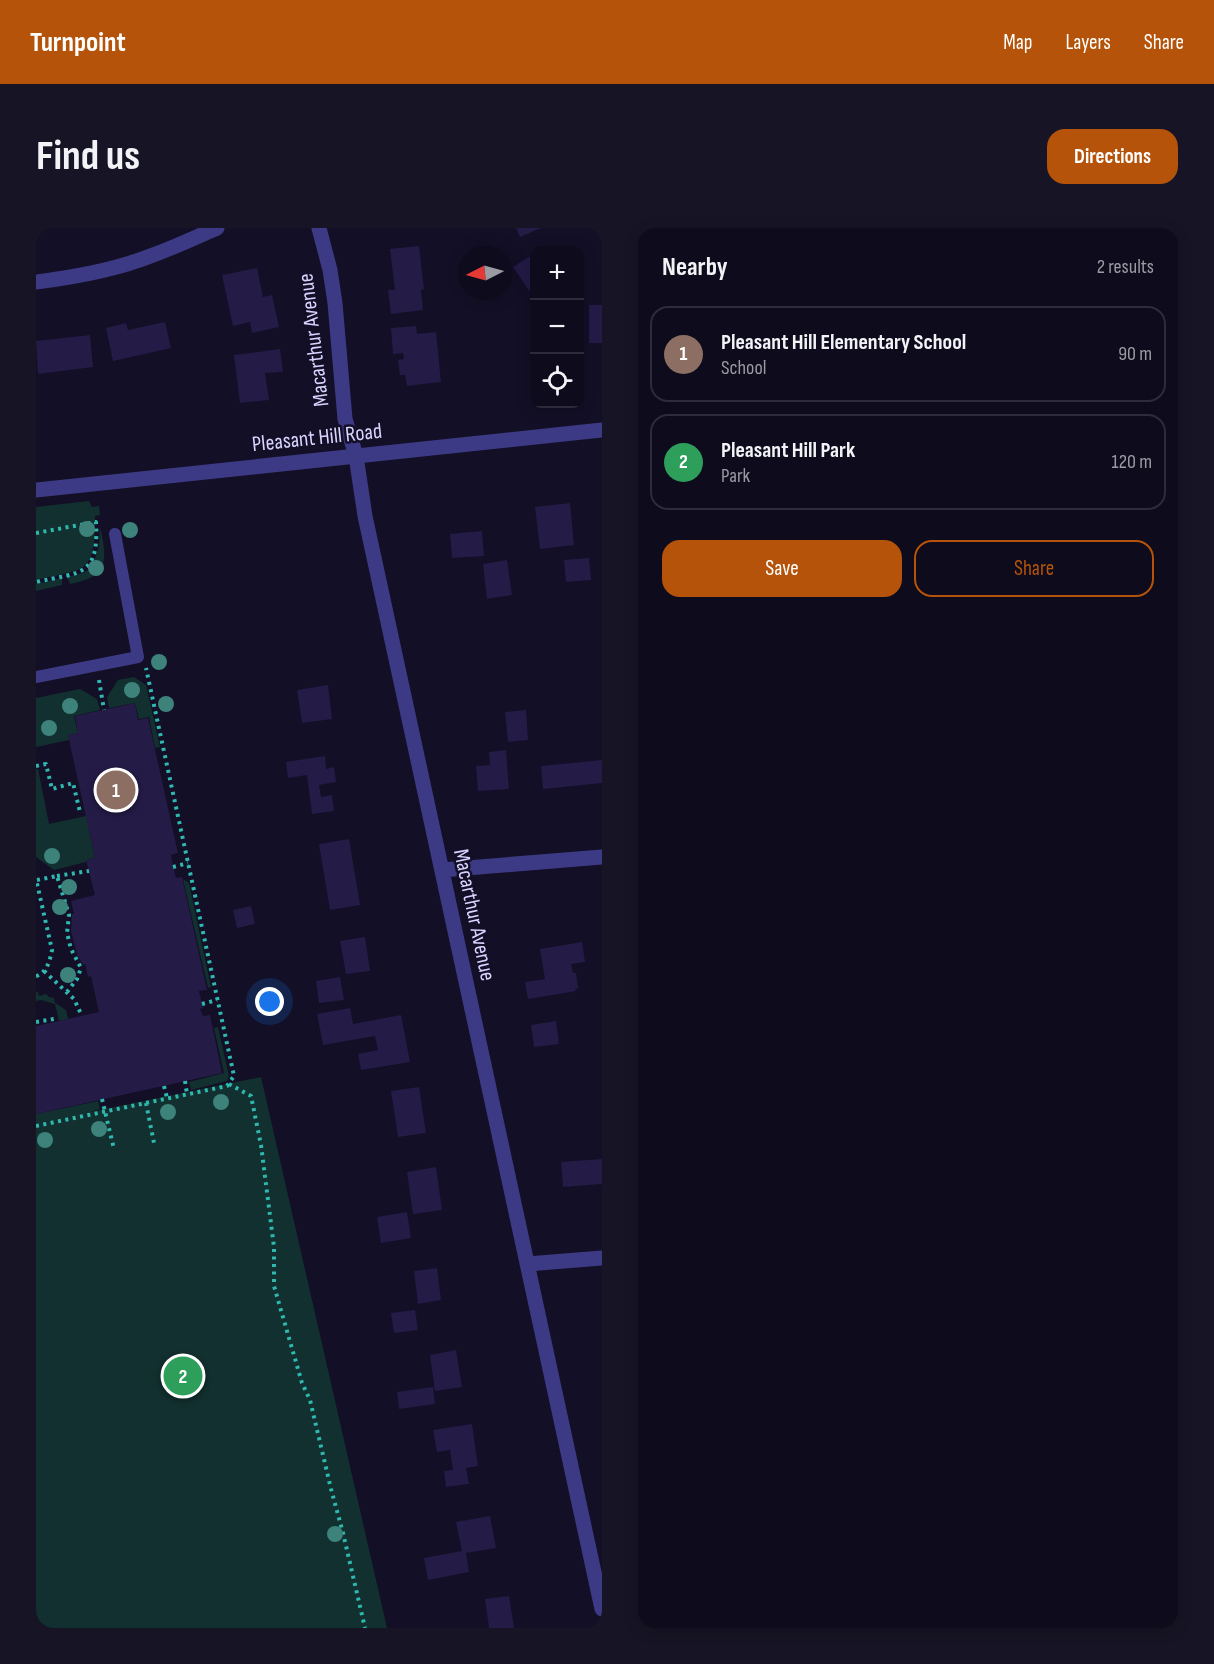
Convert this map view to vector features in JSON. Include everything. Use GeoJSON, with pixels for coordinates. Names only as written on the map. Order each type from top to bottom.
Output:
{"type":"FeatureCollection","features":[{"type":"Feature","properties":{"kind":"street"},"geometry":{"type":"LineString","coordinates":[[36,282],[117,267],[152,256],[217,228]]}},
{"type":"Feature","properties":{"kind":"street","name":"Macarthur Avenue"},"geometry":{"type":"LineString","coordinates":[[319,228],[330,270],[335,303],[345,419],[356,456],[365,516],[602,1609]]}},
{"type":"Feature","properties":{"kind":"street","name":"Pleasant Hill Road"},"geometry":{"type":"LineString","coordinates":[[36,490],[602,430]]}},
{"type":"Feature","properties":{"kind":"street"},"geometry":{"type":"LineString","coordinates":[[442,870],[602,857]]}},
{"type":"Feature","properties":{"kind":"street"},"geometry":{"type":"LineString","coordinates":[[527,1264],[602,1258]]}},
{"type":"Feature","properties":{"kind":"lane"},"geometry":{"type":"LineString","coordinates":[[36,677],[138,657],[115,534]]}},
{"type":"Feature","properties":{"kind":"path"},"geometry":{"type":"LineString","coordinates":[[36,533],[96,522],[97,537],[90,566],[82,572],[36,582]]}},
{"type":"Feature","properties":{"kind":"path"},"geometry":{"type":"LineString","coordinates":[[36,1126],[227,1086],[234,1076],[146,668],[148,662]]}},
{"type":"Feature","properties":{"kind":"path"},"geometry":{"type":"LineString","coordinates":[[99,679],[104,710]]}},
{"type":"Feature","properties":{"kind":"path"},"geometry":{"type":"LineString","coordinates":[[36,766],[46,764],[52,789],[73,783],[80,812]]}},
{"type":"Feature","properties":{"kind":"path"},"geometry":{"type":"LineString","coordinates":[[173,867],[188,864]]}},
{"type":"Feature","properties":{"kind":"path"},"geometry":{"type":"LineString","coordinates":[[36,976],[44,971],[52,950],[36,879],[89,871]]}},
{"type":"Feature","properties":{"kind":"path"},"geometry":{"type":"LineString","coordinates":[[57,876],[69,915],[67,933],[71,949],[81,968],[77,979],[67,992]]}},
{"type":"Feature","properties":{"kind":"path"},"geometry":{"type":"LineString","coordinates":[[44,971],[74,999],[82,1016]]}},
{"type":"Feature","properties":{"kind":"path"},"geometry":{"type":"LineString","coordinates":[[202,1004],[217,1000]]}},
{"type":"Feature","properties":{"kind":"path"},"geometry":{"type":"LineString","coordinates":[[36,1022],[54,1018]]}},
{"type":"Feature","properties":{"kind":"path"},"geometry":{"type":"LineString","coordinates":[[185,1081],[187,1094]]}},
{"type":"Feature","properties":{"kind":"path"},"geometry":{"type":"LineString","coordinates":[[229,1084],[251,1096],[261,1145],[274,1247],[274,1286],[302,1383],[310,1401],[364,1628]]}},
{"type":"Feature","properties":{"kind":"path"},"geometry":{"type":"LineString","coordinates":[[164,1086],[167,1098]]}},
{"type":"Feature","properties":{"kind":"path"},"geometry":{"type":"LineString","coordinates":[[102,1099],[114,1149]]}},
{"type":"Feature","properties":{"kind":"path"},"geometry":{"type":"LineString","coordinates":[[146,1103],[154,1143]]}},
{"type":"Feature","properties":{"kind":"green space"},"geometry":{"type":"Polygon","coordinates":[[[89,501],[92,507],[99,506],[100,515],[95,516],[93,551],[87,563],[74,571],[36,580],[36,507],[89,501]]]}},
{"type":"Feature","properties":{"kind":"green space"},"geometry":{"type":"Polygon","coordinates":[[[100,527],[104,549],[102,566],[92,577],[70,584],[67,577],[92,568],[99,546],[100,527]]]}},
{"type":"Feature","properties":{"kind":"green space"},"geometry":{"type":"Polygon","coordinates":[[[62,578],[62,585],[36,591],[36,584],[62,578]]]}},
{"type":"Feature","properties":{"kind":"green space"},"geometry":{"type":"Polygon","coordinates":[[[134,677],[146,685],[160,747],[155,748],[149,717],[139,719],[135,703],[109,708],[107,697],[118,680],[134,677]]]}},
{"type":"Feature","properties":{"kind":"green space"},"geometry":{"type":"Polygon","coordinates":[[[80,689],[97,699],[100,710],[74,716],[78,733],[69,735],[69,740],[36,747],[36,698],[80,689]]]}},
{"type":"Feature","properties":{"kind":"green space"},"geometry":{"type":"Polygon","coordinates":[[[36,769],[38,769],[49,824],[86,816],[95,858],[54,870],[36,857],[36,769]]]}},
{"type":"Feature","properties":{"kind":"green space"},"geometry":{"type":"Polygon","coordinates":[[[183,879],[189,883],[211,987],[208,988],[183,879]]]}},
{"type":"Feature","properties":{"kind":"green space"},"geometry":{"type":"Polygon","coordinates":[[[36,992],[39,996],[46,994],[54,998],[55,1003],[66,1010],[68,1019],[59,1021],[55,1004],[36,1001],[36,992]]]}},
{"type":"Feature","properties":{"kind":"green space"},"geometry":{"type":"Polygon","coordinates":[[[218,1027],[229,1076],[227,1081],[191,1090],[189,1082],[224,1073],[214,1028],[218,1027]]]}},
{"type":"Feature","properties":{"kind":"green space"},"geometry":{"type":"Polygon","coordinates":[[[261,1077],[387,1628],[36,1628],[36,1114],[98,1101],[100,1109],[90,1112],[261,1077]]]}},
{"type":"Feature","properties":{"kind":"building"},"geometry":{"type":"Polygon","coordinates":[[[516,228],[541,228],[520,237],[516,228]]]}},
{"type":"Feature","properties":{"kind":"building"},"geometry":{"type":"Polygon","coordinates":[[[419,246],[424,289],[421,290],[423,310],[391,314],[388,290],[395,290],[390,249],[419,246]]]}},
{"type":"Feature","properties":{"kind":"building"},"geometry":{"type":"Polygon","coordinates":[[[530,256],[530,292],[513,267],[530,256]]]}},
{"type":"Feature","properties":{"kind":"building"},"geometry":{"type":"Polygon","coordinates":[[[257,268],[263,297],[272,295],[279,327],[252,333],[250,322],[233,326],[222,275],[257,268]]]}},
{"type":"Feature","properties":{"kind":"building"},"geometry":{"type":"Polygon","coordinates":[[[589,305],[602,305],[602,343],[589,343],[589,305]]]}},
{"type":"Feature","properties":{"kind":"building"},"geometry":{"type":"Polygon","coordinates":[[[165,322],[171,348],[113,361],[106,328],[126,323],[128,330],[165,322]]]}},
{"type":"Feature","properties":{"kind":"building"},"geometry":{"type":"Polygon","coordinates":[[[416,326],[417,334],[436,332],[441,382],[407,386],[405,375],[400,375],[398,360],[404,359],[403,353],[393,354],[391,328],[416,326]]]}},
{"type":"Feature","properties":{"kind":"building"},"geometry":{"type":"Polygon","coordinates":[[[90,335],[93,367],[38,374],[36,341],[90,335]]]}},
{"type":"Feature","properties":{"kind":"building"},"geometry":{"type":"Polygon","coordinates":[[[280,349],[283,372],[265,373],[269,400],[240,403],[234,355],[280,349]]]}},
{"type":"Feature","properties":{"kind":"building"},"geometry":{"type":"Polygon","coordinates":[[[570,503],[574,545],[540,549],[535,507],[570,503]]]}},
{"type":"Feature","properties":{"kind":"building"},"geometry":{"type":"Polygon","coordinates":[[[482,531],[484,556],[452,558],[450,534],[482,531]]]}},
{"type":"Feature","properties":{"kind":"building"},"geometry":{"type":"Polygon","coordinates":[[[589,558],[591,580],[566,582],[564,560],[589,558]]]}},
{"type":"Feature","properties":{"kind":"building"},"geometry":{"type":"Polygon","coordinates":[[[507,560],[512,595],[487,599],[483,564],[507,560]]]}},
{"type":"Feature","properties":{"kind":"building"},"geometry":{"type":"Polygon","coordinates":[[[328,685],[332,719],[302,723],[297,690],[328,685]]]}},
{"type":"Feature","properties":{"kind":"building"},"geometry":{"type":"Polygon","coordinates":[[[135,703],[138,720],[148,718],[178,853],[171,855],[173,867],[176,878],[182,877],[207,990],[199,991],[203,1008],[200,1009],[203,1016],[210,1015],[222,1073],[36,1114],[36,1026],[99,1012],[91,976],[88,977],[85,964],[83,965],[77,954],[71,932],[72,914],[74,914],[71,901],[95,895],[86,860],[95,858],[68,735],[78,733],[75,716],[135,703]]]}},
{"type":"Feature","properties":{"kind":"building"},"geometry":{"type":"Polygon","coordinates":[[[526,710],[528,740],[508,742],[505,712],[526,710]]]}},
{"type":"Feature","properties":{"kind":"building"},"geometry":{"type":"Polygon","coordinates":[[[506,750],[509,789],[478,791],[476,766],[490,765],[489,752],[506,750]]]}},
{"type":"Feature","properties":{"kind":"building"},"geometry":{"type":"Polygon","coordinates":[[[325,756],[326,769],[334,767],[336,782],[319,785],[321,797],[332,795],[334,811],[312,814],[307,775],[288,778],[286,762],[325,756]]]}},
{"type":"Feature","properties":{"kind":"building"},"geometry":{"type":"Polygon","coordinates":[[[602,760],[602,783],[543,789],[541,766],[602,760]]]}},
{"type":"Feature","properties":{"kind":"building"},"geometry":{"type":"Polygon","coordinates":[[[349,839],[360,905],[330,910],[319,844],[349,839]]]}},
{"type":"Feature","properties":{"kind":"building"},"geometry":{"type":"Polygon","coordinates":[[[251,906],[255,924],[237,928],[233,910],[251,906]]]}},
{"type":"Feature","properties":{"kind":"building"},"geometry":{"type":"Polygon","coordinates":[[[365,937],[370,971],[346,974],[340,941],[365,937]]]}},
{"type":"Feature","properties":{"kind":"building"},"geometry":{"type":"Polygon","coordinates":[[[582,942],[585,962],[571,964],[573,973],[576,973],[578,988],[575,989],[576,991],[528,999],[525,982],[545,979],[540,949],[582,942]]]}},
{"type":"Feature","properties":{"kind":"building"},"geometry":{"type":"Polygon","coordinates":[[[340,977],[344,1000],[319,1003],[316,981],[340,977]]]}},
{"type":"Feature","properties":{"kind":"building"},"geometry":{"type":"Polygon","coordinates":[[[350,1008],[353,1024],[401,1015],[410,1062],[361,1070],[358,1054],[378,1050],[375,1036],[323,1045],[317,1014],[350,1008]]]}},
{"type":"Feature","properties":{"kind":"building"},"geometry":{"type":"Polygon","coordinates":[[[556,1021],[559,1044],[534,1047],[531,1025],[556,1021]]]}},
{"type":"Feature","properties":{"kind":"building"},"geometry":{"type":"Polygon","coordinates":[[[419,1087],[426,1133],[398,1137],[391,1091],[419,1087]]]}},
{"type":"Feature","properties":{"kind":"building"},"geometry":{"type":"Polygon","coordinates":[[[602,1159],[602,1184],[563,1187],[561,1162],[602,1159]]]}},
{"type":"Feature","properties":{"kind":"building"},"geometry":{"type":"Polygon","coordinates":[[[436,1167],[442,1210],[413,1214],[407,1172],[436,1167]]]}},
{"type":"Feature","properties":{"kind":"building"},"geometry":{"type":"Polygon","coordinates":[[[407,1212],[411,1238],[381,1243],[377,1217],[407,1212]]]}},
{"type":"Feature","properties":{"kind":"building"},"geometry":{"type":"Polygon","coordinates":[[[437,1268],[441,1300],[418,1304],[414,1271],[437,1268]]]}},
{"type":"Feature","properties":{"kind":"building"},"geometry":{"type":"Polygon","coordinates":[[[415,1310],[418,1330],[394,1333],[391,1313],[415,1310]]]}},
{"type":"Feature","properties":{"kind":"building"},"geometry":{"type":"Polygon","coordinates":[[[456,1350],[462,1387],[435,1391],[430,1355],[456,1350]]]}},
{"type":"Feature","properties":{"kind":"building"},"geometry":{"type":"Polygon","coordinates":[[[433,1387],[435,1404],[399,1409],[397,1392],[433,1387]]]}},
{"type":"Feature","properties":{"kind":"building"},"geometry":{"type":"Polygon","coordinates":[[[472,1424],[478,1466],[466,1468],[469,1484],[446,1487],[444,1471],[453,1470],[450,1450],[437,1452],[433,1430],[472,1424]]]}},
{"type":"Feature","properties":{"kind":"building"},"geometry":{"type":"Polygon","coordinates":[[[490,1516],[496,1548],[466,1553],[469,1572],[428,1580],[424,1558],[462,1551],[456,1522],[490,1516]]]}},
{"type":"Feature","properties":{"kind":"building"},"geometry":{"type":"Polygon","coordinates":[[[509,1596],[514,1628],[489,1628],[485,1599],[509,1596]]]}},
{"type":"Feature","properties":{"kind":"place","name":"Pleasant Hill Elementary School"},"geometry":{"type":"Point","coordinates":[116,790]}},
{"type":"Feature","properties":{"kind":"place","name":"Pleasant Hill Park"},"geometry":{"type":"Point","coordinates":[183,1376]}}]}
